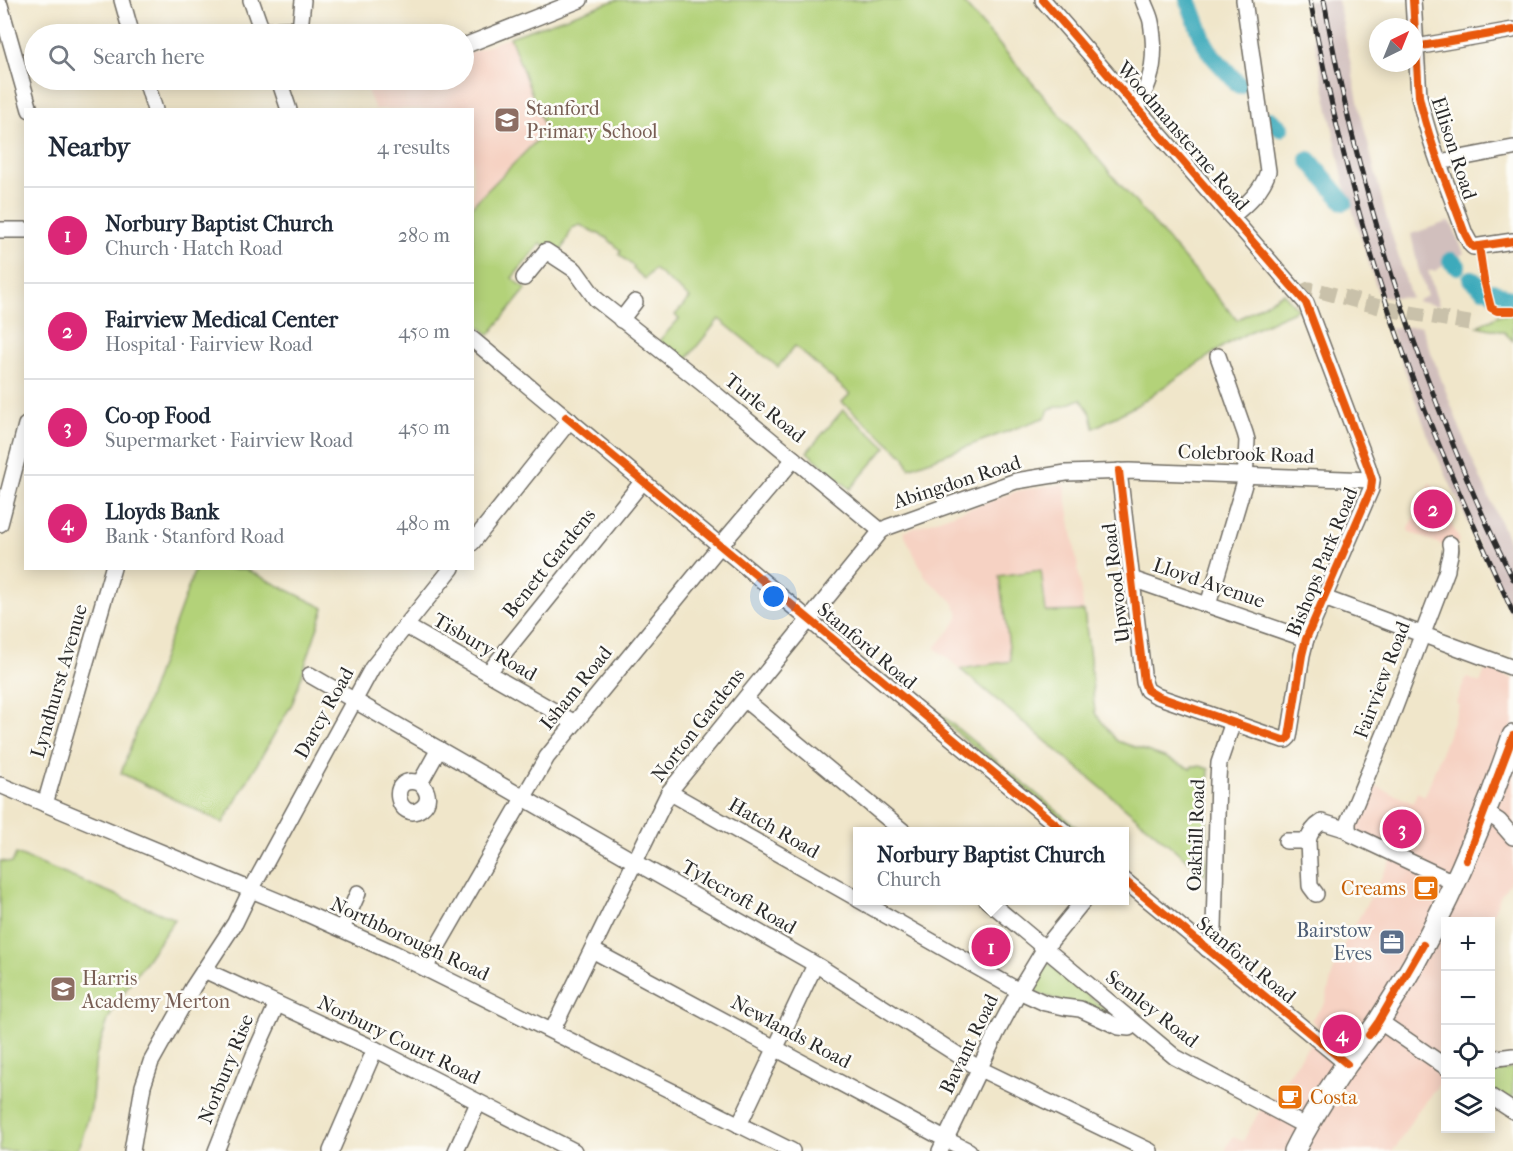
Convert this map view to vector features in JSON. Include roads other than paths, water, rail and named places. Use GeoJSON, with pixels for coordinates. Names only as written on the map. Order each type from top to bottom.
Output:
{"type":"FeatureCollection","features":[{"type":"Feature","properties":{"kind":"highway"},"geometry":{"type":"LineString","coordinates":[[1296,1150],[1325,1096],[1379,1021],[1441,913],[1466,860],[1513,736]]}},
{"type":"Feature","properties":{"kind":"street"},"geometry":{"type":"LineString","coordinates":[[122,0],[129,24]]}},
{"type":"Feature","properties":{"kind":"street"},"geometry":{"type":"LineString","coordinates":[[251,0],[259,24]]}},
{"type":"Feature","properties":{"kind":"street"},"geometry":{"type":"LineString","coordinates":[[301,24],[303,0]]}},
{"type":"Feature","properties":{"kind":"street","name":"Woodmansterne Road"},"geometry":{"type":"LineString","coordinates":[[1043,0],[1299,294]]}},
{"type":"Feature","properties":{"kind":"street"},"geometry":{"type":"LineString","coordinates":[[1135,106],[1146,90],[1153,63],[1151,20],[1143,0]]}},
{"type":"Feature","properties":{"kind":"street"},"geometry":{"type":"LineString","coordinates":[[1231,217],[1259,190],[1268,171],[1244,0]]}},
{"type":"Feature","properties":{"kind":"street","name":"Ellison Road"},"geometry":{"type":"LineString","coordinates":[[1413,0],[1414,18]]}},
{"type":"Feature","properties":{"kind":"street"},"geometry":{"type":"LineString","coordinates":[[474,42],[578,1]]}},
{"type":"Feature","properties":{"kind":"street"},"geometry":{"type":"LineString","coordinates":[[0,5],[24,89]]}},
{"type":"Feature","properties":{"kind":"street"},"geometry":{"type":"LineString","coordinates":[[1423,46],[1513,30]]}},
{"type":"Feature","properties":{"kind":"street","name":"Ellison Road"},"geometry":{"type":"LineString","coordinates":[[1418,72],[1419,96],[1424,118],[1465,234],[1471,245],[1473,247],[1513,241]]}},
{"type":"Feature","properties":{"kind":"street"},"geometry":{"type":"LineString","coordinates":[[24,90],[29,108]]}},
{"type":"Feature","properties":{"kind":"street"},"geometry":{"type":"LineString","coordinates":[[149,90],[154,108]]}},
{"type":"Feature","properties":{"kind":"street"},"geometry":{"type":"LineString","coordinates":[[282,90],[288,108]]}},
{"type":"Feature","properties":{"kind":"street"},"geometry":{"type":"LineString","coordinates":[[1439,162],[1513,148]]}},
{"type":"Feature","properties":{"kind":"street"},"geometry":{"type":"LineString","coordinates":[[0,230],[24,230]]}},
{"type":"Feature","properties":{"kind":"street","name":"Turle Road"},"geometry":{"type":"LineString","coordinates":[[524,278],[546,251],[575,270],[592,296],[647,338],[881,531]]}},
{"type":"Feature","properties":{"kind":"street","name":"Bishops Park Road"},"geometry":{"type":"LineString","coordinates":[[1233,722],[1286,740],[1289,737],[1306,639],[1370,492],[1372,480],[1312,314],[1299,294]]}},
{"type":"Feature","properties":{"kind":"street"},"geometry":{"type":"LineString","coordinates":[[621,320],[635,302]]}},
{"type":"Feature","properties":{"kind":"street","name":"Stanford Road"},"geometry":{"type":"LineString","coordinates":[[476,348],[570,420],[1060,827]]}},
{"type":"Feature","properties":{"kind":"street"},"geometry":{"type":"LineString","coordinates":[[1208,605],[1245,475],[1245,433],[1218,356]]}},
{"type":"Feature","properties":{"kind":"street"},"geometry":{"type":"LineString","coordinates":[[474,540],[570,420]]}},
{"type":"Feature","properties":{"kind":"street"},"geometry":{"type":"LineString","coordinates":[[0,524],[24,433]]}},
{"type":"Feature","properties":{"kind":"street","name":"Isham Road"},"geometry":{"type":"LineString","coordinates":[[425,968],[547,757],[720,545],[794,459]]}},
{"type":"Feature","properties":{"kind":"street","name":"Colebrook Road"},"geometry":{"type":"LineString","coordinates":[[1119,471],[1372,480]]}},
{"type":"Feature","properties":{"kind":"street","name":"Abingdon Road"},"geometry":{"type":"LineString","coordinates":[[881,531],[1024,479],[1066,473],[1119,471]]}},
{"type":"Feature","properties":{"kind":"street","name":"Upwood Road"},"geometry":{"type":"LineString","coordinates":[[1119,471],[1144,682],[1147,690],[1157,696],[1233,722]]}},
{"type":"Feature","properties":{"kind":"street","name":"Benett Gardens"},"geometry":{"type":"LineString","coordinates":[[488,673],[644,481]]}},
{"type":"Feature","properties":{"kind":"street","name":"Norton Gardens"},"geometry":{"type":"LineString","coordinates":[[552,1031],[669,792],[881,531]]}},
{"type":"Feature","properties":{"kind":"street","name":"Fairview Road"},"geometry":{"type":"LineString","coordinates":[[1348,830],[1348,822],[1385,733],[1447,570],[1450,544]]}},
{"type":"Feature","properties":{"kind":"street","name":"Lyndhurst Avenue"},"geometry":{"type":"LineString","coordinates":[[45,804],[112,570]]}},
{"type":"Feature","properties":{"kind":"street","name":"Darcy Road"},"geometry":{"type":"LineString","coordinates":[[132,1151],[143,1086],[147,1071],[158,1049],[204,970],[236,923],[251,890],[377,662],[450,570]]}},
{"type":"Feature","properties":{"kind":"street","name":"Lloyd Avenue"},"geometry":{"type":"LineString","coordinates":[[1132,579],[1306,639]]}},
{"type":"Feature","properties":{"kind":"street"},"geometry":{"type":"LineString","coordinates":[[1324,598],[1513,668]]}},
{"type":"Feature","properties":{"kind":"street","name":"Tisbury Road"},"geometry":{"type":"LineString","coordinates":[[406,626],[575,723]]}},
{"type":"Feature","properties":{"kind":"street","name":"Tylecroft Road"},"geometry":{"type":"LineString","coordinates":[[310,675],[815,964],[980,1069],[1132,1147],[1150,1151]]}},
{"type":"Feature","properties":{"kind":"street"},"geometry":{"type":"LineString","coordinates":[[745,700],[899,827]]}},
{"type":"Feature","properties":{"kind":"street","name":"Oakhill Road"},"geometry":{"type":"LineString","coordinates":[[1207,949],[1212,941],[1214,928],[1218,779],[1220,764],[1233,722]]}},
{"type":"Feature","properties":{"kind":"street"},"geometry":{"type":"LineString","coordinates":[[420,783],[439,749]]}},
{"type":"Feature","properties":{"kind":"street","name":"Northborough Road"},"geometry":{"type":"LineString","coordinates":[[0,785],[342,929],[792,1151]]}},
{"type":"Feature","properties":{"kind":"street","name":"Hatch Road"},"geometry":{"type":"LineString","coordinates":[[669,792],[853,897]]}},
{"type":"Feature","properties":{"kind":"street"},"geometry":{"type":"LineString","coordinates":[[1485,812],[1499,821],[1513,837]]}},
{"type":"Feature","properties":{"kind":"street"},"geometry":{"type":"LineString","coordinates":[[1316,894],[1310,886],[1308,841],[1315,826],[1322,822],[1348,830],[1351,834],[1455,883]]}},
{"type":"Feature","properties":{"kind":"street"},"geometry":{"type":"LineString","coordinates":[[1286,841],[1308,841]]}},
{"type":"Feature","properties":{"kind":"street","name":"Stanford Road"},"geometry":{"type":"LineString","coordinates":[[1129,883],[1347,1064]]}},
{"type":"Feature","properties":{"kind":"street"},"geometry":{"type":"LineString","coordinates":[[342,929],[358,893]]}},
{"type":"Feature","properties":{"kind":"street","name":"Hatch Road"},"geometry":{"type":"LineString","coordinates":[[867,905],[1019,991],[1045,1003],[1080,1009],[1119,1027],[1129,1028],[1134,1023]]}},
{"type":"Feature","properties":{"kind":"street","name":"Semley Road"},"geometry":{"type":"LineString","coordinates":[[993,905],[1160,1046],[1183,1062],[1307,1127]]}},
{"type":"Feature","properties":{"kind":"street","name":"Bavant Road"},"geometry":{"type":"LineString","coordinates":[[943,1145],[1019,991],[1045,948],[1080,905]]}},
{"type":"Feature","properties":{"kind":"street","name":"Newlands Road"},"geometry":{"type":"LineString","coordinates":[[592,950],[776,1048],[943,1145],[969,1151]]}},
{"type":"Feature","properties":{"kind":"street"},"geometry":{"type":"LineString","coordinates":[[739,1125],[815,964]]}},
{"type":"Feature","properties":{"kind":"street","name":"Norbury Court Road"},"geometry":{"type":"LineString","coordinates":[[204,970],[375,1049],[574,1151]]}},
{"type":"Feature","properties":{"kind":"street","name":"Norbury Rise"},"geometry":{"type":"LineString","coordinates":[[216,1151],[276,1004]]}},
{"type":"Feature","properties":{"kind":"street"},"geometry":{"type":"LineString","coordinates":[[1379,1021],[1441,1063]]}},
{"type":"Feature","properties":{"kind":"street"},"geometry":{"type":"LineString","coordinates":[[331,1151],[375,1049]]}},
{"type":"Feature","properties":{"kind":"street"},"geometry":{"type":"LineString","coordinates":[[1495,1058],[1513,1056]]}},
{"type":"Feature","properties":{"kind":"street"},"geometry":{"type":"LineString","coordinates":[[1495,1099],[1513,1111]]}},
{"type":"Feature","properties":{"kind":"street"},"geometry":{"type":"LineString","coordinates":[[456,1151],[478,1103]]}},
{"type":"Feature","properties":{"kind":"waterway"},"geometry":{"type":"LineString","coordinates":[[1188,0],[1211,54],[1239,85]]}},
{"type":"Feature","properties":{"kind":"waterway"},"geometry":{"type":"LineString","coordinates":[[1270,120],[1280,128]]}},
{"type":"Feature","properties":{"kind":"waterway"},"geometry":{"type":"LineString","coordinates":[[1309,160],[1344,202]]}},
{"type":"Feature","properties":{"kind":"waterway"},"geometry":{"type":"LineString","coordinates":[[1451,261],[1457,266]]}},
{"type":"Feature","properties":{"kind":"waterway"},"geometry":{"type":"LineString","coordinates":[[1471,279],[1483,289]]}},
{"type":"Feature","properties":{"kind":"waterway"},"geometry":{"type":"LineString","coordinates":[[1492,292],[1513,300]]}},
{"type":"Feature","properties":{"kind":"tunnel"},"geometry":{"type":"LineString","coordinates":[[1299,294],[1309,289],[1317,290],[1387,309],[1475,324]]}},
{"type":"Feature","properties":{"kind":"railway"},"geometry":{"type":"LineString","coordinates":[[1310,0],[1350,180],[1390,313],[1443,454],[1513,613]]}},
{"type":"Feature","properties":{"kind":"railway"},"geometry":{"type":"LineString","coordinates":[[1324,0],[1343,94],[1366,187],[1408,324],[1455,449],[1513,579]]}},
{"type":"Feature","properties":{"kind":"place","name":"Stanford Primary School"},"geometry":{"type":"Point","coordinates":[507,120]}},
{"type":"Feature","properties":{"kind":"place","name":"Fairview Medical Center"},"geometry":{"type":"Point","coordinates":[1433,509]}},
{"type":"Feature","properties":{"kind":"place","name":"Co-op Food"},"geometry":{"type":"Point","coordinates":[1402,829]}},
{"type":"Feature","properties":{"kind":"place","name":"Creams"},"geometry":{"type":"Point","coordinates":[1426,888]}},
{"type":"Feature","properties":{"kind":"place","name":"Bairstow Eves"},"geometry":{"type":"Point","coordinates":[1392,942]}},
{"type":"Feature","properties":{"kind":"place","name":"Norbury Baptist Church"},"geometry":{"type":"Point","coordinates":[991,947]}},
{"type":"Feature","properties":{"kind":"place","name":"Harris Academy Merton"},"geometry":{"type":"Point","coordinates":[63,989]}},
{"type":"Feature","properties":{"kind":"place","name":"Lloyds Bank"},"geometry":{"type":"Point","coordinates":[1342,1034]}},
{"type":"Feature","properties":{"kind":"place","name":"Costa"},"geometry":{"type":"Point","coordinates":[1290,1097]}}]}
